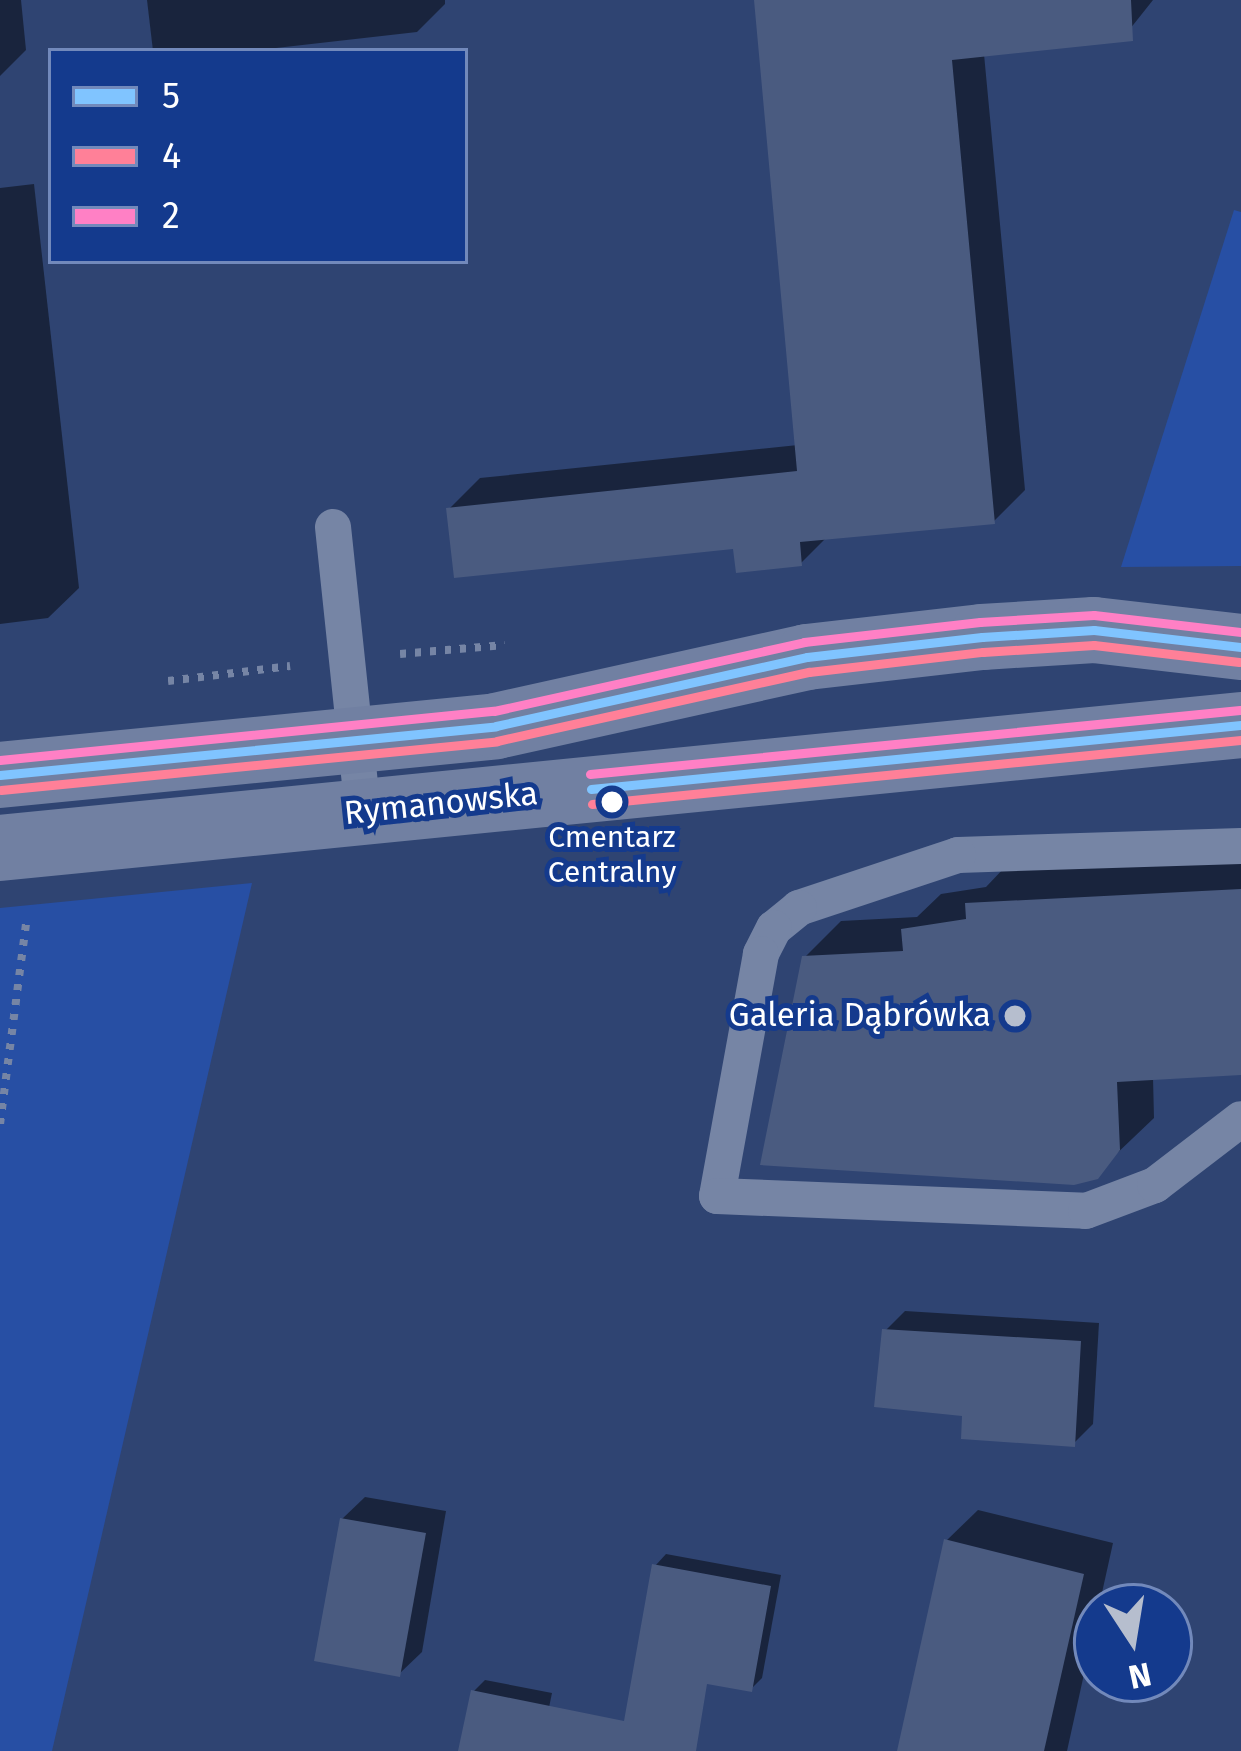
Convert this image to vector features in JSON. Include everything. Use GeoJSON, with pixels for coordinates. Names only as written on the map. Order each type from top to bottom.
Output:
{"type":"FeatureCollection","features":[{"type":"Feature","properties":{"kind":"main road"},"geometry":{"type":"LineString","coordinates":[[0,775],[496,727],[807,656],[982,637],[1094,630],[1241,647]]}},
{"type":"Feature","properties":{"kind":"main road","name":"Rymanowska"},"geometry":{"type":"LineString","coordinates":[[0,848],[1241,724]]}},
{"type":"Feature","properties":{"kind":"lane"},"geometry":{"type":"LineString","coordinates":[[333,527],[363,812]]}},
{"type":"Feature","properties":{"kind":"lane"},"geometry":{"type":"LineString","coordinates":[[1241,846],[958,855],[800,908],[774,928],[760,954],[717,1196],[1086,1211],[1155,1185],[1241,1119]]}},
{"type":"Feature","properties":{"kind":"path"},"geometry":{"type":"LineString","coordinates":[[0,1124],[29,905]]}},
{"type":"Feature","properties":{"kind":"shaded area"},"geometry":{"type":"Polygon","coordinates":[[[1234,210],[1241,212],[1241,566],[1121,567],[1234,210]]]}},
{"type":"Feature","properties":{"kind":"shaded area"},"geometry":{"type":"Polygon","coordinates":[[[252,883],[52,1751],[0,1751],[0,908],[252,883]]]}},
{"type":"Feature","properties":{"kind":"building"},"geometry":{"type":"Polygon","coordinates":[[[754,0],[1131,0],[1133,41],[952,60],[995,524],[800,542],[802,566],[736,573],[733,549],[454,578],[446,508],[797,471],[754,0]]]}},
{"type":"Feature","properties":{"kind":"building","name":"Galeria Dąbrówka"},"geometry":{"type":"Polygon","coordinates":[[[1241,889],[1241,1075],[1117,1082],[1120,1150],[1098,1179],[1074,1185],[760,1165],[802,956],[903,951],[901,929],[966,919],[965,903],[1241,889]]]}},
{"type":"Feature","properties":{"kind":"building"},"geometry":{"type":"Polygon","coordinates":[[[882,1329],[1081,1341],[1075,1447],[961,1439],[962,1416],[874,1407],[882,1329]]]}},
{"type":"Feature","properties":{"kind":"building"},"geometry":{"type":"Polygon","coordinates":[[[340,1518],[426,1533],[400,1677],[314,1661],[340,1518]]]}},
{"type":"Feature","properties":{"kind":"building"},"geometry":{"type":"Polygon","coordinates":[[[944,1539],[1084,1574],[1082,1583],[1073,1583],[1073,1623],[1044,1751],[897,1751],[944,1539]]]}},
{"type":"Feature","properties":{"kind":"building"},"geometry":{"type":"Polygon","coordinates":[[[652,1564],[771,1586],[752,1692],[707,1684],[696,1751],[458,1751],[471,1690],[624,1721],[652,1564]]]}},
{"type":"Feature","properties":{"kind":"transit line","name":"2"},"geometry":{"type":"LineString","coordinates":[[0,760],[494,711],[804,642],[980,622],[1094,615],[1241,632]]}},
{"type":"Feature","properties":{"kind":"transit line","name":"5"},"geometry":{"type":"LineString","coordinates":[[0,775],[496,726],[807,657],[982,637],[1094,630],[1241,647]]}},
{"type":"Feature","properties":{"kind":"transit line","name":"4"},"geometry":{"type":"LineString","coordinates":[[1,790],[497,741],[809,672],[983,652],[1094,645],[1239,662]]}},
{"type":"Feature","properties":{"kind":"transit line","name":"2"},"geometry":{"type":"LineString","coordinates":[[590,774],[1240,710]]}},
{"type":"Feature","properties":{"kind":"transit line","name":"5"},"geometry":{"type":"LineString","coordinates":[[591,789],[1241,725]]}},
{"type":"Feature","properties":{"kind":"transit line","name":"4"},"geometry":{"type":"LineString","coordinates":[[592,804],[1241,740]]}},
{"type":"Feature","properties":{"kind":"place","name":"Cmentarz Centralny"},"geometry":{"type":"Point","coordinates":[612,802]}},
{"type":"Feature","properties":{"kind":"place","name":"Galeria Dąbrówka"},"geometry":{"type":"Point","coordinates":[1015,1016]}}]}
